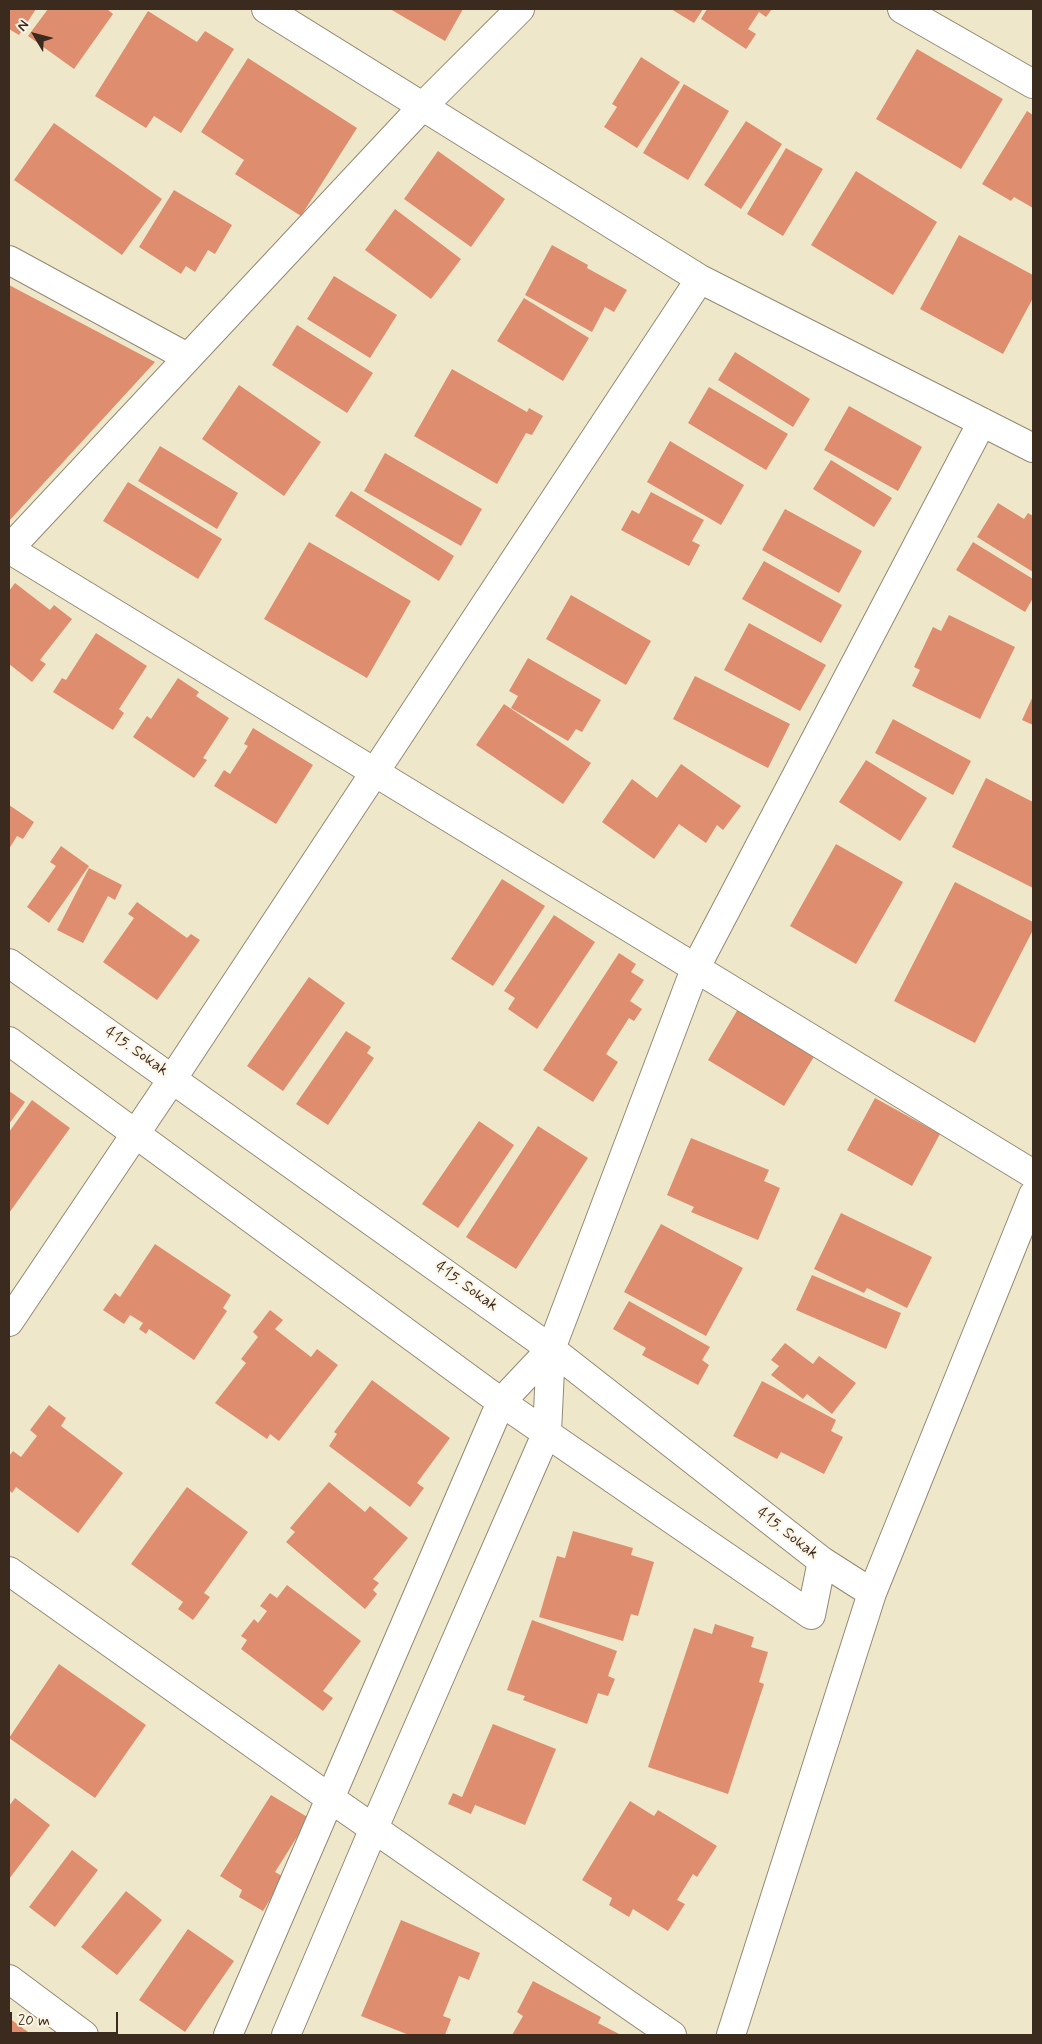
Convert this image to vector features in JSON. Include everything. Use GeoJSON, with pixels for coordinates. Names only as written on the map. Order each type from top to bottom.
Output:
{"type":"FeatureCollection","features":[{"type":"Feature","properties":{"kind":"street"},"geometry":{"type":"LineString","coordinates":[[266,9],[700,279],[1033,448]]}},
{"type":"Feature","properties":{"kind":"street"},"geometry":{"type":"LineString","coordinates":[[520,9],[423,106],[9,549],[1033,1174]]}},
{"type":"Feature","properties":{"kind":"street"},"geometry":{"type":"LineString","coordinates":[[902,9],[1033,84]]}},
{"type":"Feature","properties":{"kind":"street"},"geometry":{"type":"LineString","coordinates":[[9,260],[187,357]]}},
{"type":"Feature","properties":{"kind":"street"},"geometry":{"type":"LineString","coordinates":[[9,1322],[134,1133],[173,1078],[700,279]]}},
{"type":"Feature","properties":{"kind":"street"},"geometry":{"type":"LineString","coordinates":[[286,2035],[547,1432],[552,1349],[695,969],[982,422]]}},
{"type":"Feature","properties":{"kind":"street","name":"415. Sokak"},"geometry":{"type":"LineString","coordinates":[[9,963],[552,1349],[822,1561],[811,1615],[501,1402],[9,1041]]}},
{"type":"Feature","properties":{"kind":"street"},"geometry":{"type":"LineString","coordinates":[[731,2035],[872,1593],[1033,1195]]}},
{"type":"Feature","properties":{"kind":"street"},"geometry":{"type":"LineString","coordinates":[[228,2035],[501,1402],[552,1349]]}},
{"type":"Feature","properties":{"kind":"street"},"geometry":{"type":"LineString","coordinates":[[822,1561],[872,1593]]}},
{"type":"Feature","properties":{"kind":"street"},"geometry":{"type":"LineString","coordinates":[[9,1571],[331,1799],[672,2035]]}},
{"type":"Feature","properties":{"kind":"street"},"geometry":{"type":"LineString","coordinates":[[9,1978],[84,2035]]}},
{"type":"Feature","properties":{"kind":"building"},"geometry":{"type":"Polygon","coordinates":[[[9,9],[36,9],[19,35],[9,29],[9,9]]]}},
{"type":"Feature","properties":{"kind":"building"},"geometry":{"type":"Polygon","coordinates":[[[48,9],[107,9],[113,14],[74,69],[28,36],[48,9]]]}},
{"type":"Feature","properties":{"kind":"building"},"geometry":{"type":"Polygon","coordinates":[[[390,9],[463,9],[445,41],[390,9]]]}},
{"type":"Feature","properties":{"kind":"building"},"geometry":{"type":"Polygon","coordinates":[[[671,9],[703,9],[694,23],[671,9]]]}},
{"type":"Feature","properties":{"kind":"building"},"geometry":{"type":"Polygon","coordinates":[[[707,9],[772,9],[766,17],[759,12],[748,29],[756,34],[746,49],[701,19],[707,9]]]}},
{"type":"Feature","properties":{"kind":"building"},"geometry":{"type":"Polygon","coordinates":[[[148,11],[197,42],[205,31],[234,49],[181,133],[154,116],[146,128],[95,96],[148,11]]]}},
{"type":"Feature","properties":{"kind":"building"},"geometry":{"type":"Polygon","coordinates":[[[917,49],[1003,99],[961,169],[876,119],[917,49]]]}},
{"type":"Feature","properties":{"kind":"building"},"geometry":{"type":"Polygon","coordinates":[[[641,57],[680,82],[637,148],[604,127],[617,107],[612,104],[641,57]]]}},
{"type":"Feature","properties":{"kind":"building"},"geometry":{"type":"Polygon","coordinates":[[[248,58],[357,128],[301,216],[235,174],[244,160],[201,132],[248,58]]]}},
{"type":"Feature","properties":{"kind":"building"},"geometry":{"type":"Polygon","coordinates":[[[684,84],[729,111],[688,180],[643,153],[684,84]]]}},
{"type":"Feature","properties":{"kind":"building"},"geometry":{"type":"Polygon","coordinates":[[[1027,111],[1033,115],[1033,208],[1014,197],[1011,201],[982,184],[1027,111]]]}},
{"type":"Feature","properties":{"kind":"building"},"geometry":{"type":"Polygon","coordinates":[[[746,121],[782,144],[741,209],[704,185],[746,121]]]}},
{"type":"Feature","properties":{"kind":"building"},"geometry":{"type":"Polygon","coordinates":[[[54,123],[162,199],[122,255],[14,180],[54,123]]]}},
{"type":"Feature","properties":{"kind":"building"},"geometry":{"type":"Polygon","coordinates":[[[786,148],[823,169],[783,236],[747,214],[786,148]]]}},
{"type":"Feature","properties":{"kind":"building"},"geometry":{"type":"Polygon","coordinates":[[[438,151],[505,199],[471,247],[404,199],[438,151]]]}},
{"type":"Feature","properties":{"kind":"building"},"geometry":{"type":"Polygon","coordinates":[[[856,171],[937,222],[893,295],[811,245],[856,171]]]}},
{"type":"Feature","properties":{"kind":"building"},"geometry":{"type":"Polygon","coordinates":[[[174,190],[232,225],[215,254],[208,250],[195,272],[186,266],[181,274],[139,247],[174,190]]]}},
{"type":"Feature","properties":{"kind":"building"},"geometry":{"type":"Polygon","coordinates":[[[395,209],[461,259],[431,299],[365,250],[395,209]]]}},
{"type":"Feature","properties":{"kind":"building"},"geometry":{"type":"Polygon","coordinates":[[[959,235],[1033,275],[1033,298],[1003,354],[920,309],[959,235]]]}},
{"type":"Feature","properties":{"kind":"building"},"geometry":{"type":"Polygon","coordinates":[[[552,245],[588,265],[587,268],[627,290],[614,312],[605,307],[592,332],[525,295],[552,245]]]}},
{"type":"Feature","properties":{"kind":"building"},"geometry":{"type":"Polygon","coordinates":[[[334,276],[397,315],[370,358],[307,319],[334,276]]]}},
{"type":"Feature","properties":{"kind":"building"},"geometry":{"type":"Polygon","coordinates":[[[9,285],[155,362],[9,521],[9,285]]]}},
{"type":"Feature","properties":{"kind":"building"},"geometry":{"type":"Polygon","coordinates":[[[524,298],[589,338],[563,381],[497,341],[524,298]]]}},
{"type":"Feature","properties":{"kind":"building"},"geometry":{"type":"Polygon","coordinates":[[[297,325],[373,373],[347,413],[272,365],[297,325]]]}},
{"type":"Feature","properties":{"kind":"building"},"geometry":{"type":"Polygon","coordinates":[[[735,352],[810,399],[793,427],[718,380],[735,352]]]}},
{"type":"Feature","properties":{"kind":"building"},"geometry":{"type":"Polygon","coordinates":[[[452,369],[527,412],[529,408],[543,416],[532,435],[526,433],[497,484],[414,436],[452,369]]]}},
{"type":"Feature","properties":{"kind":"building"},"geometry":{"type":"Polygon","coordinates":[[[239,385],[321,442],[284,496],[202,439],[239,385]]]}},
{"type":"Feature","properties":{"kind":"building"},"geometry":{"type":"Polygon","coordinates":[[[709,387],[788,434],[766,470],[688,423],[709,387]]]}},
{"type":"Feature","properties":{"kind":"building"},"geometry":{"type":"Polygon","coordinates":[[[849,406],[922,447],[898,491],[824,450],[849,406]]]}},
{"type":"Feature","properties":{"kind":"building"},"geometry":{"type":"Polygon","coordinates":[[[670,441],[744,485],[721,525],[647,482],[670,441]]]}},
{"type":"Feature","properties":{"kind":"building"},"geometry":{"type":"Polygon","coordinates":[[[160,446],[238,493],[217,529],[138,481],[160,446]]]}},
{"type":"Feature","properties":{"kind":"building"},"geometry":{"type":"Polygon","coordinates":[[[385,453],[482,509],[461,546],[364,491],[385,453]]]}},
{"type":"Feature","properties":{"kind":"building"},"geometry":{"type":"Polygon","coordinates":[[[831,460],[892,498],[874,527],[813,489],[831,460]]]}},
{"type":"Feature","properties":{"kind":"building"},"geometry":{"type":"Polygon","coordinates":[[[128,482],[222,539],[198,579],[103,521],[128,482]]]}},
{"type":"Feature","properties":{"kind":"building"},"geometry":{"type":"Polygon","coordinates":[[[351,491],[454,556],[439,581],[335,516],[351,491]]]}},
{"type":"Feature","properties":{"kind":"building"},"geometry":{"type":"Polygon","coordinates":[[[651,492],[704,520],[692,541],[700,545],[689,566],[621,530],[632,510],[639,514],[651,492]]]}},
{"type":"Feature","properties":{"kind":"building"},"geometry":{"type":"Polygon","coordinates":[[[998,503],[1024,519],[1028,513],[1033,516],[1033,572],[977,537],[998,503]]]}},
{"type":"Feature","properties":{"kind":"building"},"geometry":{"type":"Polygon","coordinates":[[[785,509],[862,551],[839,593],[762,550],[785,509]]]}},
{"type":"Feature","properties":{"kind":"building"},"geometry":{"type":"Polygon","coordinates":[[[309,542],[411,601],[367,678],[264,619],[309,542]]]}},
{"type":"Feature","properties":{"kind":"building"},"geometry":{"type":"Polygon","coordinates":[[[973,542],[1033,579],[1033,598],[1025,612],[956,570],[973,542]]]}},
{"type":"Feature","properties":{"kind":"building"},"geometry":{"type":"Polygon","coordinates":[[[764,561],[842,605],[821,643],[742,599],[764,561]]]}},
{"type":"Feature","properties":{"kind":"building"},"geometry":{"type":"Polygon","coordinates":[[[15,583],[50,610],[54,605],[72,619],[40,660],[46,664],[32,682],[9,664],[9,591],[15,583]]]}},
{"type":"Feature","properties":{"kind":"building"},"geometry":{"type":"Polygon","coordinates":[[[571,595],[651,641],[626,685],[546,639],[571,595]]]}},
{"type":"Feature","properties":{"kind":"building"},"geometry":{"type":"Polygon","coordinates":[[[949,615],[1015,647],[980,719],[912,686],[920,670],[914,667],[933,627],[941,631],[949,615]]]}},
{"type":"Feature","properties":{"kind":"building"},"geometry":{"type":"Polygon","coordinates":[[[749,623],[826,665],[800,711],[724,670],[749,623]]]}},
{"type":"Feature","properties":{"kind":"building"},"geometry":{"type":"Polygon","coordinates":[[[96,633],[147,666],[119,709],[124,713],[113,730],[53,692],[62,678],[66,680],[96,633]]]}},
{"type":"Feature","properties":{"kind":"building"},"geometry":{"type":"Polygon","coordinates":[[[528,658],[601,700],[582,732],[576,729],[568,741],[511,708],[518,696],[509,691],[528,658]]]}},
{"type":"Feature","properties":{"kind":"building"},"geometry":{"type":"Polygon","coordinates":[[[695,676],[790,724],[768,768],[673,719],[695,676]]]}},
{"type":"Feature","properties":{"kind":"building"},"geometry":{"type":"Polygon","coordinates":[[[178,678],[199,692],[196,696],[229,718],[203,758],[207,760],[194,778],[133,737],[147,716],[151,719],[178,678]]]}},
{"type":"Feature","properties":{"kind":"building"},"geometry":{"type":"Polygon","coordinates":[[[1033,696],[1033,725],[1022,720],[1033,696]]]}},
{"type":"Feature","properties":{"kind":"building"},"geometry":{"type":"Polygon","coordinates":[[[504,704],[591,763],[563,804],[476,745],[504,704]]]}},
{"type":"Feature","properties":{"kind":"building"},"geometry":{"type":"Polygon","coordinates":[[[893,719],[971,761],[953,795],[875,753],[893,719]]]}},
{"type":"Feature","properties":{"kind":"building"},"geometry":{"type":"Polygon","coordinates":[[[253,728],[313,765],[276,824],[214,786],[224,770],[230,774],[248,746],[244,744],[253,728]]]}},
{"type":"Feature","properties":{"kind":"building"},"geometry":{"type":"Polygon","coordinates":[[[866,760],[927,798],[900,841],[839,802],[866,760]]]}},
{"type":"Feature","properties":{"kind":"building"},"geometry":{"type":"Polygon","coordinates":[[[681,764],[741,806],[723,830],[717,825],[706,843],[679,824],[654,859],[602,822],[632,779],[657,798],[681,764]]]}},
{"type":"Feature","properties":{"kind":"building"},"geometry":{"type":"Polygon","coordinates":[[[986,778],[1033,802],[1033,888],[952,847],[986,778]]]}},
{"type":"Feature","properties":{"kind":"building"},"geometry":{"type":"Polygon","coordinates":[[[9,805],[34,822],[23,839],[17,836],[9,849],[9,805]]]}},
{"type":"Feature","properties":{"kind":"building"},"geometry":{"type":"Polygon","coordinates":[[[836,844],[903,882],[856,964],[790,926],[836,844]]]}},
{"type":"Feature","properties":{"kind":"building"},"geometry":{"type":"Polygon","coordinates":[[[61,846],[89,866],[49,923],[27,907],[56,866],[50,862],[61,846]]]}},
{"type":"Feature","properties":{"kind":"building"},"geometry":{"type":"Polygon","coordinates":[[[89,868],[122,885],[115,900],[108,896],[83,943],[57,930],[89,868]]]}},
{"type":"Feature","properties":{"kind":"building"},"geometry":{"type":"Polygon","coordinates":[[[502,879],[545,906],[493,986],[451,959],[502,879]]]}},
{"type":"Feature","properties":{"kind":"building"},"geometry":{"type":"Polygon","coordinates":[[[955,882],[1033,922],[1033,930],[975,1043],[894,1001],[955,882]]]}},
{"type":"Feature","properties":{"kind":"building"},"geometry":{"type":"Polygon","coordinates":[[[137,902],[187,938],[191,934],[200,940],[157,1000],[103,962],[134,918],[128,914],[137,902]]]}},
{"type":"Feature","properties":{"kind":"building"},"geometry":{"type":"Polygon","coordinates":[[[554,915],[595,942],[537,1029],[508,1009],[515,998],[504,991],[554,915]]]}},
{"type":"Feature","properties":{"kind":"building"},"geometry":{"type":"Polygon","coordinates":[[[619,953],[636,964],[631,972],[644,980],[630,1001],[642,1009],[634,1021],[629,1018],[606,1054],[618,1062],[593,1102],[543,1070],[619,953]]]}},
{"type":"Feature","properties":{"kind":"building"},"geometry":{"type":"Polygon","coordinates":[[[309,977],[345,1003],[283,1091],[247,1066],[309,977]]]}},
{"type":"Feature","properties":{"kind":"building"},"geometry":{"type":"Polygon","coordinates":[[[741,1004],[818,1050],[784,1106],[708,1060],[741,1004]]]}},
{"type":"Feature","properties":{"kind":"building"},"geometry":{"type":"Polygon","coordinates":[[[346,1031],[371,1047],[367,1053],[374,1058],[328,1125],[296,1104],[346,1031]]]}},
{"type":"Feature","properties":{"kind":"building"},"geometry":{"type":"Polygon","coordinates":[[[9,1091],[25,1102],[9,1124],[9,1091]]]}},
{"type":"Feature","properties":{"kind":"building"},"geometry":{"type":"Polygon","coordinates":[[[875,1098],[940,1134],[912,1186],[847,1150],[875,1098]]]}},
{"type":"Feature","properties":{"kind":"building"},"geometry":{"type":"Polygon","coordinates":[[[32,1100],[70,1128],[9,1213],[9,1132],[32,1100]]]}},
{"type":"Feature","properties":{"kind":"building"},"geometry":{"type":"Polygon","coordinates":[[[479,1121],[514,1145],[458,1228],[422,1204],[479,1121]]]}},
{"type":"Feature","properties":{"kind":"building"},"geometry":{"type":"Polygon","coordinates":[[[538,1126],[588,1158],[516,1269],[466,1237],[538,1126]]]}},
{"type":"Feature","properties":{"kind":"building"},"geometry":{"type":"Polygon","coordinates":[[[691,1138],[769,1170],[764,1181],[780,1188],[758,1240],[691,1212],[694,1207],[667,1195],[691,1138]]]}},
{"type":"Feature","properties":{"kind":"building"},"geometry":{"type":"Polygon","coordinates":[[[841,1213],[932,1257],[907,1308],[867,1288],[864,1293],[814,1269],[841,1213]]]}},
{"type":"Feature","properties":{"kind":"building"},"geometry":{"type":"Polygon","coordinates":[[[661,1224],[743,1268],[706,1336],[624,1292],[661,1224]]]}},
{"type":"Feature","properties":{"kind":"building"},"geometry":{"type":"Polygon","coordinates":[[[155,1244],[231,1295],[223,1308],[227,1311],[194,1360],[149,1329],[146,1334],[139,1329],[143,1323],[130,1315],[124,1324],[103,1310],[115,1293],[120,1297],[155,1244]]]}},
{"type":"Feature","properties":{"kind":"building"},"geometry":{"type":"Polygon","coordinates":[[[812,1275],[901,1313],[886,1349],[796,1310],[812,1275]]]}},
{"type":"Feature","properties":{"kind":"building"},"geometry":{"type":"Polygon","coordinates":[[[629,1301],[710,1347],[702,1360],[709,1365],[698,1385],[642,1355],[646,1348],[613,1329],[629,1301]]]}},
{"type":"Feature","properties":{"kind":"building"},"geometry":{"type":"Polygon","coordinates":[[[270,1310],[283,1320],[275,1329],[311,1357],[317,1349],[338,1365],[279,1441],[270,1434],[267,1439],[215,1403],[246,1363],[241,1359],[258,1337],[253,1332],[270,1310]]]}},
{"type":"Feature","properties":{"kind":"building"},"geometry":{"type":"Polygon","coordinates":[[[785,1343],[813,1364],[819,1356],[856,1383],[832,1414],[807,1394],[803,1399],[771,1375],[779,1366],[771,1360],[785,1343]]]}},
{"type":"Feature","properties":{"kind":"building"},"geometry":{"type":"Polygon","coordinates":[[[372,1380],[450,1438],[417,1483],[424,1488],[410,1507],[329,1446],[337,1434],[334,1432],[372,1380]]]}},
{"type":"Feature","properties":{"kind":"building"},"geometry":{"type":"Polygon","coordinates":[[[762,1381],[836,1420],[831,1431],[843,1437],[824,1474],[781,1452],[777,1459],[733,1436],[762,1381]]]}},
{"type":"Feature","properties":{"kind":"building"},"geometry":{"type":"Polygon","coordinates":[[[49,1405],[66,1418],[61,1426],[123,1473],[78,1533],[16,1487],[12,1493],[9,1490],[9,1456],[13,1451],[21,1457],[37,1436],[30,1430],[49,1405]]]}},
{"type":"Feature","properties":{"kind":"building"},"geometry":{"type":"Polygon","coordinates":[[[329,1482],[365,1512],[370,1506],[408,1538],[373,1579],[379,1583],[373,1590],[377,1594],[365,1609],[286,1542],[295,1532],[290,1528],[329,1482]]]}},
{"type":"Feature","properties":{"kind":"building"},"geometry":{"type":"Polygon","coordinates":[[[187,1487],[248,1532],[204,1593],[210,1597],[193,1620],[178,1609],[183,1602],[131,1564],[187,1487]]]}},
{"type":"Feature","properties":{"kind":"building"},"geometry":{"type":"Polygon","coordinates":[[[573,1531],[633,1548],[631,1555],[654,1562],[638,1616],[631,1614],[623,1641],[539,1617],[557,1556],[565,1558],[573,1531]]]}},
{"type":"Feature","properties":{"kind":"building"},"geometry":{"type":"Polygon","coordinates":[[[287,1585],[361,1641],[323,1691],[333,1698],[323,1711],[241,1649],[247,1640],[241,1636],[254,1619],[258,1623],[267,1611],[260,1606],[270,1593],[277,1598],[287,1585]]]}},
{"type":"Feature","properties":{"kind":"building"},"geometry":{"type":"Polygon","coordinates":[[[532,1620],[617,1651],[608,1676],[615,1679],[608,1696],[598,1693],[587,1724],[523,1700],[525,1696],[507,1690],[532,1620]]]}},
{"type":"Feature","properties":{"kind":"building"},"geometry":{"type":"Polygon","coordinates":[[[715,1624],[754,1637],[751,1647],[768,1652],[759,1682],[764,1684],[728,1794],[648,1767],[694,1628],[712,1634],[715,1624]]]}},
{"type":"Feature","properties":{"kind":"building"},"geometry":{"type":"Polygon","coordinates":[[[59,1664],[146,1725],[95,1798],[9,1738],[59,1664]]]}},
{"type":"Feature","properties":{"kind":"building"},"geometry":{"type":"Polygon","coordinates":[[[493,1724],[556,1749],[525,1825],[475,1805],[471,1814],[448,1804],[453,1793],[462,1797],[493,1724]]]}},
{"type":"Feature","properties":{"kind":"building"},"geometry":{"type":"Polygon","coordinates":[[[271,1795],[309,1818],[275,1872],[284,1877],[263,1911],[239,1897],[242,1890],[220,1876],[271,1795]]]}},
{"type":"Feature","properties":{"kind":"building"},"geometry":{"type":"Polygon","coordinates":[[[15,1798],[50,1825],[9,1879],[9,1806],[15,1798]]]}},
{"type":"Feature","properties":{"kind":"building"},"geometry":{"type":"Polygon","coordinates":[[[630,1801],[654,1816],[658,1810],[717,1846],[697,1877],[693,1874],[677,1900],[685,1904],[668,1931],[633,1909],[629,1917],[609,1905],[612,1898],[582,1880],[630,1801]]]}},
{"type":"Feature","properties":{"kind":"building"},"geometry":{"type":"Polygon","coordinates":[[[72,1850],[98,1870],[55,1927],[29,1907],[72,1850]]]}},
{"type":"Feature","properties":{"kind":"building"},"geometry":{"type":"Polygon","coordinates":[[[126,1891],[162,1920],[117,1975],[81,1947],[126,1891]]]}},
{"type":"Feature","properties":{"kind":"building"},"geometry":{"type":"Polygon","coordinates":[[[401,1920],[480,1953],[469,1980],[459,1976],[443,2016],[451,2019],[445,2035],[409,2035],[361,2016],[401,1920]]]}},
{"type":"Feature","properties":{"kind":"building"},"geometry":{"type":"Polygon","coordinates":[[[188,1929],[234,1961],[185,2032],[139,2000],[188,1929]]]}},
{"type":"Feature","properties":{"kind":"building"},"geometry":{"type":"Polygon","coordinates":[[[533,1981],[601,2017],[598,2023],[621,2035],[512,2035],[523,2016],[517,2012],[533,1981]]]}},
{"type":"Feature","properties":{"kind":"building"},"geometry":{"type":"Polygon","coordinates":[[[9,2018],[28,2032],[26,2035],[9,2035],[9,2018]]]}}]}
